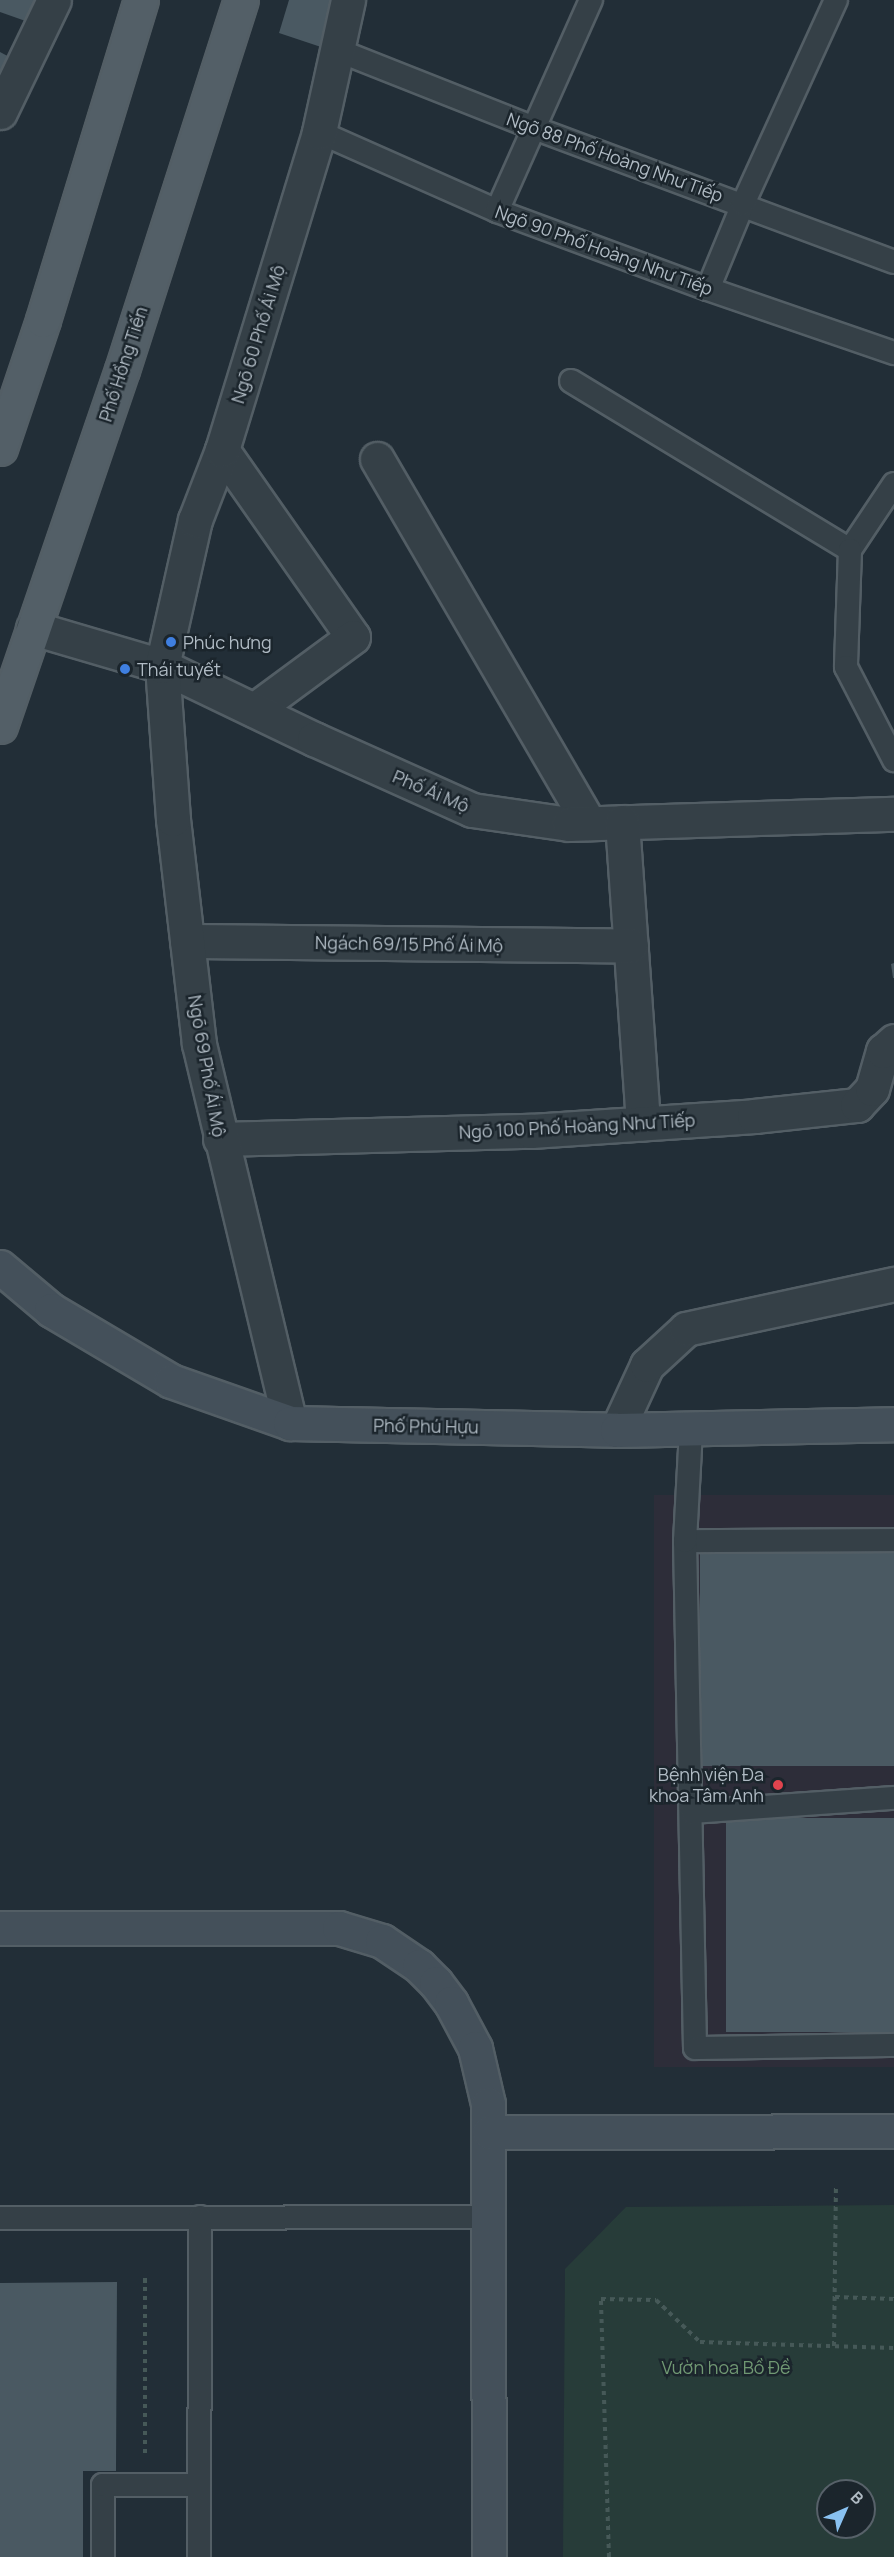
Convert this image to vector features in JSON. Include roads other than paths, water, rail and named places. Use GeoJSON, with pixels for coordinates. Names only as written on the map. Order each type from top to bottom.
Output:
{"type":"FeatureCollection","features":[{"type":"Feature","properties":{"kind":"main road"},"geometry":{"type":"LineString","coordinates":[[0,448],[43,320],[141,0]]}},
{"type":"Feature","properties":{"kind":"main road","name":"Phố Hồng Tiến"},"geometry":{"type":"LineString","coordinates":[[0,726],[122,370],[241,0]]}},
{"type":"Feature","properties":{"kind":"street"},"geometry":{"type":"LineString","coordinates":[[0,112],[54,0]]}},
{"type":"Feature","properties":{"kind":"street","name":"Ngõ 60 Phố Ái Mộ"},"geometry":{"type":"LineString","coordinates":[[162,666],[195,520],[222,450],[319,132],[348,0]]}},
{"type":"Feature","properties":{"kind":"street"},"geometry":{"type":"LineString","coordinates":[[222,450],[353,637],[254,710]]}},
{"type":"Feature","properties":{"kind":"street"},"geometry":{"type":"LineString","coordinates":[[377,459],[589,823]]}},
{"type":"Feature","properties":{"kind":"street","name":"Phố Ái Mộ"},"geometry":{"type":"LineString","coordinates":[[33,628],[162,666],[472,810],[569,824],[894,814]]}},
{"type":"Feature","properties":{"kind":"street","name":"Ngõ 69 Phố Ái Mộ"},"geometry":{"type":"LineString","coordinates":[[162,666],[173,819],[199,1044],[290,1423]]}},
{"type":"Feature","properties":{"kind":"street"},"geometry":{"type":"LineString","coordinates":[[622,822],[643,1123]]}},
{"type":"Feature","properties":{"kind":"street","name":"Ngách 69/15 Phố Ái Mộ"},"geometry":{"type":"LineString","coordinates":[[188,941],[631,946]]}},
{"type":"Feature","properties":{"kind":"street","name":"Ngõ 100 Phố Hoàng Như Tiếp"},"geometry":{"type":"LineString","coordinates":[[220,1139],[531,1131],[754,1116],[857,1105],[872,1089],[883,1051],[894,1041]]}},
{"type":"Feature","properties":{"kind":"street","name":"Phố Phú Hựu"},"geometry":{"type":"LineString","coordinates":[[0,1267],[51,1310],[171,1381],[290,1423],[617,1430],[894,1424]]}},
{"type":"Feature","properties":{"kind":"street"},"geometry":{"type":"LineString","coordinates":[[617,1430],[647,1365],[686,1329],[894,1284]]}},
{"type":"Feature","properties":{"kind":"street"},"geometry":{"type":"LineString","coordinates":[[0,1928],[339,1928],[382,1941],[419,1966],[436,1983],[464,2025],[475,2048],[488,2104],[489,2557]]}},
{"type":"Feature","properties":{"kind":"street"},"geometry":{"type":"LineString","coordinates":[[489,2132],[894,2131]]}},
{"type":"Feature","properties":{"kind":"lane"},"geometry":{"type":"LineString","coordinates":[[497,211],[591,0]]}},
{"type":"Feature","properties":{"kind":"lane"},"geometry":{"type":"LineString","coordinates":[[708,289],[743,204],[836,0]]}},
{"type":"Feature","properties":{"kind":"lane","name":"Ngõ 88 Phố Hoàng Như Tiếp"},"geometry":{"type":"LineString","coordinates":[[337,50],[534,128],[894,262]]}},
{"type":"Feature","properties":{"kind":"lane","name":"Ngõ 90 Phố Hoàng Như Tiếp"},"geometry":{"type":"LineString","coordinates":[[319,132],[497,211],[708,289],[894,353]]}},
{"type":"Feature","properties":{"kind":"lane"},"geometry":{"type":"LineString","coordinates":[[571,381],[850,550]]}},
{"type":"Feature","properties":{"kind":"lane"},"geometry":{"type":"LineString","coordinates":[[894,483],[850,550],[846,668],[894,760]]}},
{"type":"Feature","properties":{"kind":"lane"},"geometry":{"type":"LineString","coordinates":[[691,1430],[685,1541],[692,1812],[694,2048],[894,2045]]}},
{"type":"Feature","properties":{"kind":"lane"},"geometry":{"type":"LineString","coordinates":[[685,1541],[894,1540]]}},
{"type":"Feature","properties":{"kind":"lane"},"geometry":{"type":"LineString","coordinates":[[692,1812],[894,1798]]}},
{"type":"Feature","properties":{"kind":"lane"},"geometry":{"type":"LineString","coordinates":[[200,2217],[200,2557]]}},
{"type":"Feature","properties":{"kind":"lane"},"geometry":{"type":"LineString","coordinates":[[0,2218],[489,2217]]}},
{"type":"Feature","properties":{"kind":"lane"},"geometry":{"type":"LineString","coordinates":[[103,2557],[103,2485],[199,2485]]}},
{"type":"Feature","properties":{"kind":"place","name":"Phúc hưng"},"geometry":{"type":"Point","coordinates":[171,642]}},
{"type":"Feature","properties":{"kind":"place","name":"Thái tuyết"},"geometry":{"type":"Point","coordinates":[125,669]}},
{"type":"Feature","properties":{"kind":"place","name":"Bệnh viện Đa khoa Tâm Anh"},"geometry":{"type":"Point","coordinates":[778,1785]}},
{"type":"Feature","properties":{"kind":"park label","name":"Vườn hoa Bồ Đề"},"geometry":{"type":"Point","coordinates":[726,2367]}}]}
